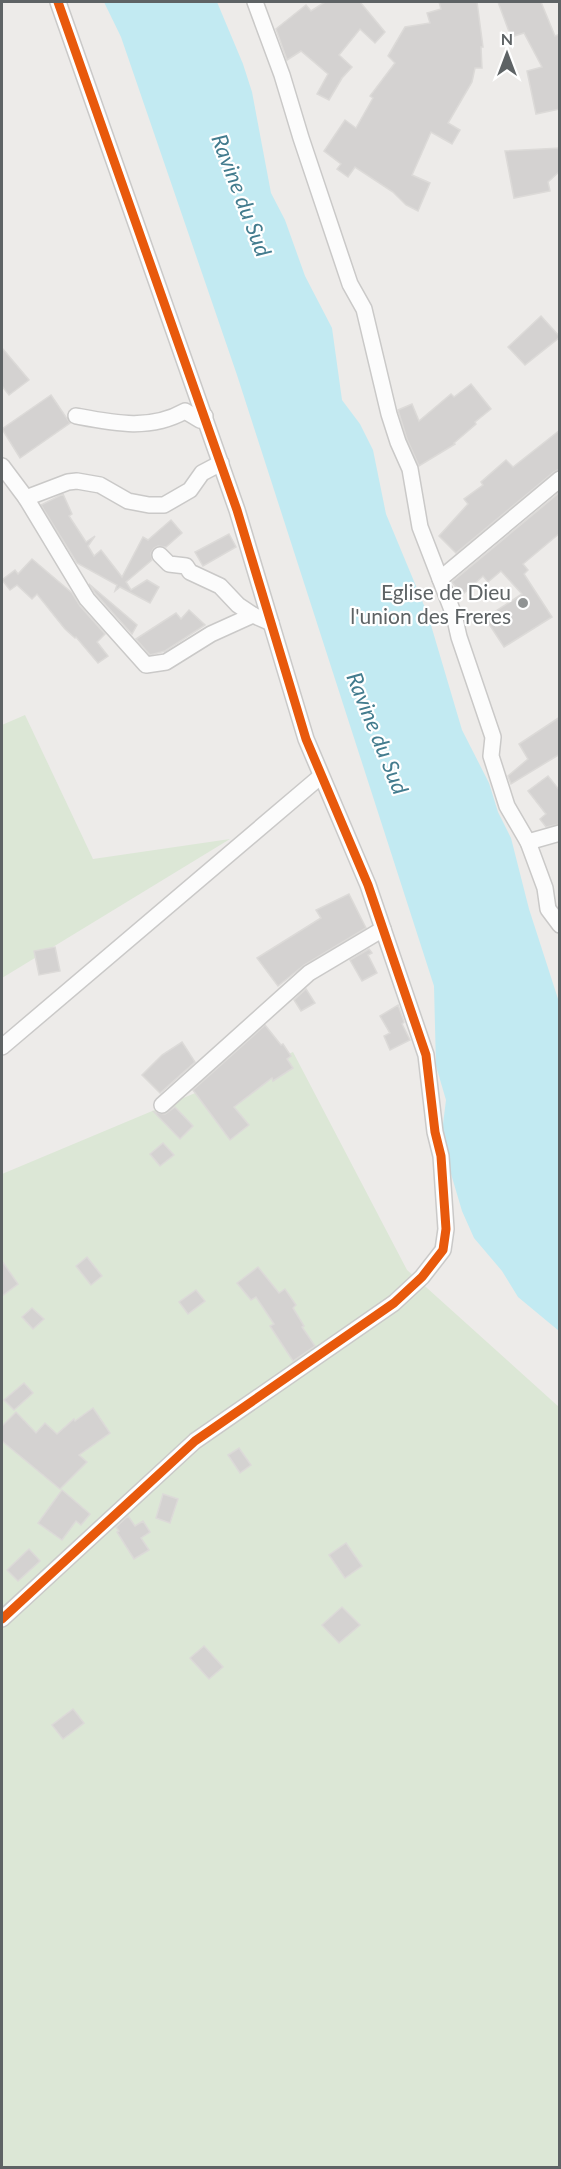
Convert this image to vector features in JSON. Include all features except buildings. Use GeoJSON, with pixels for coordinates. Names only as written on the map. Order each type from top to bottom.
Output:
{"type":"FeatureCollection","features":[{"type":"Feature","properties":{"kind":"street"},"geometry":{"type":"LineString","coordinates":[[2,1619],[195,1442],[394,1303],[422,1277],[443,1250],[446,1229],[441,1156],[435,1132],[426,1055],[368,885],[306,739],[237,510],[58,2]]}},
{"type":"Feature","properties":{"kind":"street"},"geometry":{"type":"LineString","coordinates":[[255,2],[282,75],[350,284],[364,309],[389,414],[410,469],[420,527],[454,615],[459,637],[493,737],[491,756],[507,806],[528,842],[545,888],[548,909],[560,925]]}},
{"type":"Feature","properties":{"kind":"street"},"geometry":{"type":"LineString","coordinates":[[76,416],[119,424],[148,424],[185,411],[200,420],[205,416]]}},
{"type":"Feature","properties":{"kind":"street"},"geometry":{"type":"LineString","coordinates":[[26,498],[68,482],[77,481],[100,485],[128,501],[149,506],[164,505],[189,490],[202,473],[221,463]]}},
{"type":"Feature","properties":{"kind":"street"},"geometry":{"type":"LineString","coordinates":[[2,466],[26,498],[87,599],[146,665],[166,662],[211,634],[253,615]]}},
{"type":"Feature","properties":{"kind":"street"},"geometry":{"type":"LineString","coordinates":[[440,579],[560,479]]}},
{"type":"Feature","properties":{"kind":"street"},"geometry":{"type":"LineString","coordinates":[[230,526],[237,510]]}},
{"type":"Feature","properties":{"kind":"street"},"geometry":{"type":"LineString","coordinates":[[159,555],[169,564],[186,566],[190,572],[219,586],[238,605],[271,624]]}},
{"type":"Feature","properties":{"kind":"street"},"geometry":{"type":"LineString","coordinates":[[2,1047],[321,776]]}},
{"type":"Feature","properties":{"kind":"street"},"geometry":{"type":"LineString","coordinates":[[528,842],[560,832]]}},
{"type":"Feature","properties":{"kind":"street"},"geometry":{"type":"LineString","coordinates":[[162,1105],[309,973],[383,929]]}},
{"type":"Feature","properties":{"kind":"green space"},"geometry":{"type":"Polygon","coordinates":[[[25,715],[93,859],[230,839],[2,978],[2,725],[25,715]]]}},
{"type":"Feature","properties":{"kind":"green space"},"geometry":{"type":"Polygon","coordinates":[[[293,1052],[407,1270],[559,1407],[559,2167],[2,2168],[2,1174],[293,1052]]]}},
{"type":"Feature","properties":{"kind":"water","name":"Ravine du Sud"},"geometry":{"type":"Polygon","coordinates":[[[104,2],[217,2],[252,92],[271,193],[285,220],[305,276],[332,328],[342,400],[360,424],[373,450],[386,514],[428,615],[462,730],[489,783],[498,812],[511,838],[529,909],[559,1002],[559,1331],[518,1297],[502,1271],[474,1238],[462,1211],[441,1140],[446,1100],[436,1066],[434,986],[237,375],[121,37],[104,2]]]}},
{"type":"Feature","properties":{"kind":"cycle path"},"geometry":{"type":"LineString","coordinates":[[2,1619],[195,1441],[394,1303],[422,1277],[443,1250],[446,1229],[441,1156],[435,1132],[426,1055],[368,885],[306,739],[237,510],[58,2]]}},
{"type":"Feature","properties":{"kind":"place","name":"Eglise de Dieu l'union des Freres"},"geometry":{"type":"Point","coordinates":[523,603]}}]}
